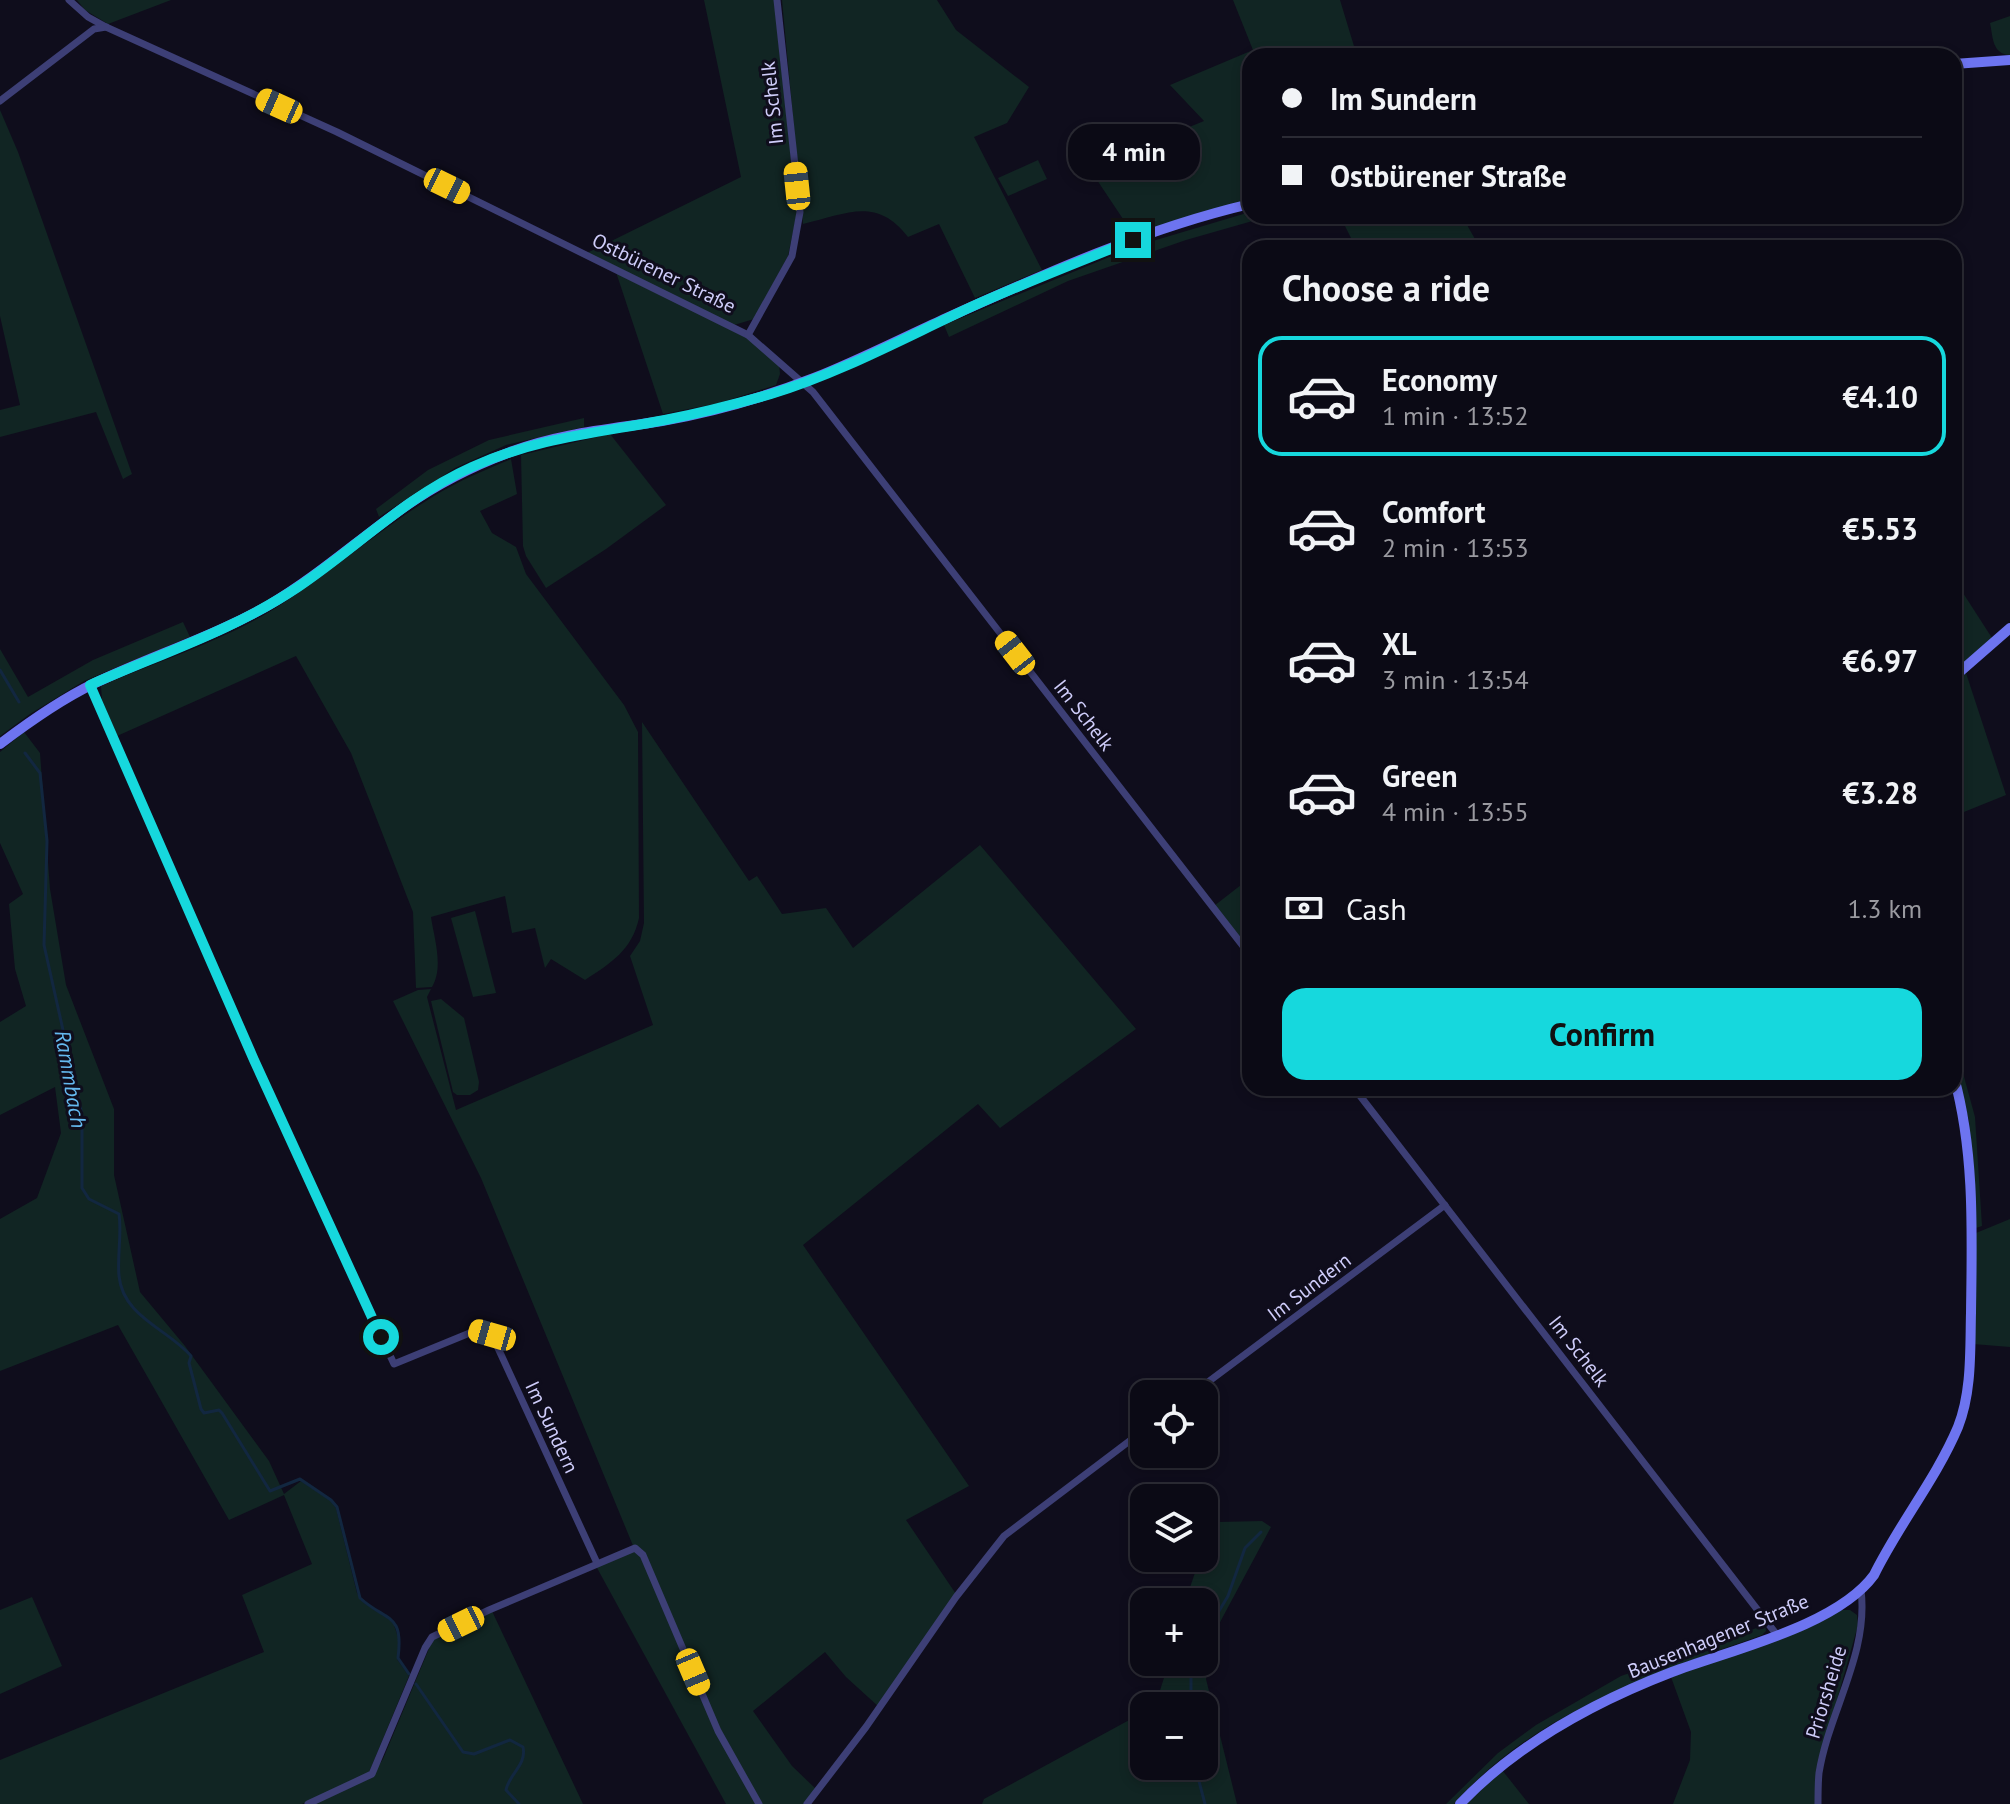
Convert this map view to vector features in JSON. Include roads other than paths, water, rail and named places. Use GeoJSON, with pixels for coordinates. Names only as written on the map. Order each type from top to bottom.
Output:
{"type":"FeatureCollection","features":[{"type":"Feature","properties":{"kind":"street","name":"Ostbürener Straße"},"geometry":{"type":"LineString","coordinates":[[69,0],[88,17],[106,27],[337,132],[748,335],[803,382]]}},
{"type":"Feature","properties":{"kind":"street","name":"Im Schelk"},"geometry":{"type":"LineString","coordinates":[[748,335],[792,256],[800,212],[777,0]]}},
{"type":"Feature","properties":{"kind":"street"},"geometry":{"type":"LineString","coordinates":[[0,101],[85,35],[94,29],[106,27]]}},
{"type":"Feature","properties":{"kind":"street"},"geometry":{"type":"LineString","coordinates":[[1962,63],[2010,60]]}},
{"type":"Feature","properties":{"kind":"street"},"geometry":{"type":"LineString","coordinates":[[0,744],[26,724],[90,685],[233,625],[269,605],[324,569],[393,514],[470,468],[539,442],[721,408],[803,382],[1008,291],[1133,240],[1242,206]]}},
{"type":"Feature","properties":{"kind":"street","name":"Im Schelk"},"geometry":{"type":"LineString","coordinates":[[803,382],[1242,945]]}},
{"type":"Feature","properties":{"kind":"street"},"geometry":{"type":"LineString","coordinates":[[1962,670],[2010,628]]}},
{"type":"Feature","properties":{"kind":"street","name":"Im Sundern"},"geometry":{"type":"LineString","coordinates":[[90,685],[254,1060],[394,1364],[477,1330],[492,1335],[597,1563]]}},
{"type":"Feature","properties":{"kind":"street","name":"Im Schelk"},"geometry":{"type":"LineString","coordinates":[[1360,1096],[1777,1635]]}},
{"type":"Feature","properties":{"kind":"street","name":"Bausenhagener Straße"},"geometry":{"type":"LineString","coordinates":[[1460,1804],[1502,1765],[1582,1712],[1672,1672],[1816,1618],[1861,1590],[1874,1575],[1958,1425],[1967,1389],[1971,1268],[1969,1173],[1958,1096]]}},
{"type":"Feature","properties":{"kind":"street","name":"Im Sundern"},"geometry":{"type":"LineString","coordinates":[[1211,1380],[1445,1205]]}},
{"type":"Feature","properties":{"kind":"street"},"geometry":{"type":"LineString","coordinates":[[807,1804],[866,1727],[956,1597],[1004,1536],[1130,1441]]}},
{"type":"Feature","properties":{"kind":"street"},"geometry":{"type":"LineString","coordinates":[[308,1804],[372,1774],[432,1637],[635,1548],[643,1555],[718,1731],[759,1804]]}},
{"type":"Feature","properties":{"kind":"street","name":"Priorsheide"},"geometry":{"type":"LineString","coordinates":[[1818,1804],[1819,1771],[1857,1647],[1863,1615],[1861,1590]]}},
{"type":"Feature","properties":{"kind":"waterway","name":"Rammbach"},"geometry":{"type":"LineString","coordinates":[[0,670],[19,702]]}},
{"type":"Feature","properties":{"kind":"waterway","name":"Rammbach"},"geometry":{"type":"LineString","coordinates":[[25,753],[40,773],[47,841],[44,945],[82,1115],[82,1188],[89,1199],[119,1214],[119,1276],[122,1290],[137,1312],[191,1356],[189,1363],[201,1409],[204,1413],[219,1410],[222,1413],[270,1491],[300,1479],[337,1507],[360,1598],[395,1625],[398,1658],[409,1674]]}},
{"type":"Feature","properties":{"kind":"waterway"},"geometry":{"type":"LineString","coordinates":[[1218,1613],[1228,1596],[1245,1548],[1261,1532]]}},
{"type":"Feature","properties":{"kind":"waterway"},"geometry":{"type":"LineString","coordinates":[[1191,1676],[1191,1692]]}},
{"type":"Feature","properties":{"kind":"waterway","name":"Rammbach"},"geometry":{"type":"LineString","coordinates":[[416,1684],[463,1752],[474,1754],[510,1740],[523,1747],[522,1759],[506,1790],[519,1804]]}},
{"type":"Feature","properties":{"kind":"waterway"},"geometry":{"type":"LineString","coordinates":[[1199,1780],[1205,1804]]}}]}
